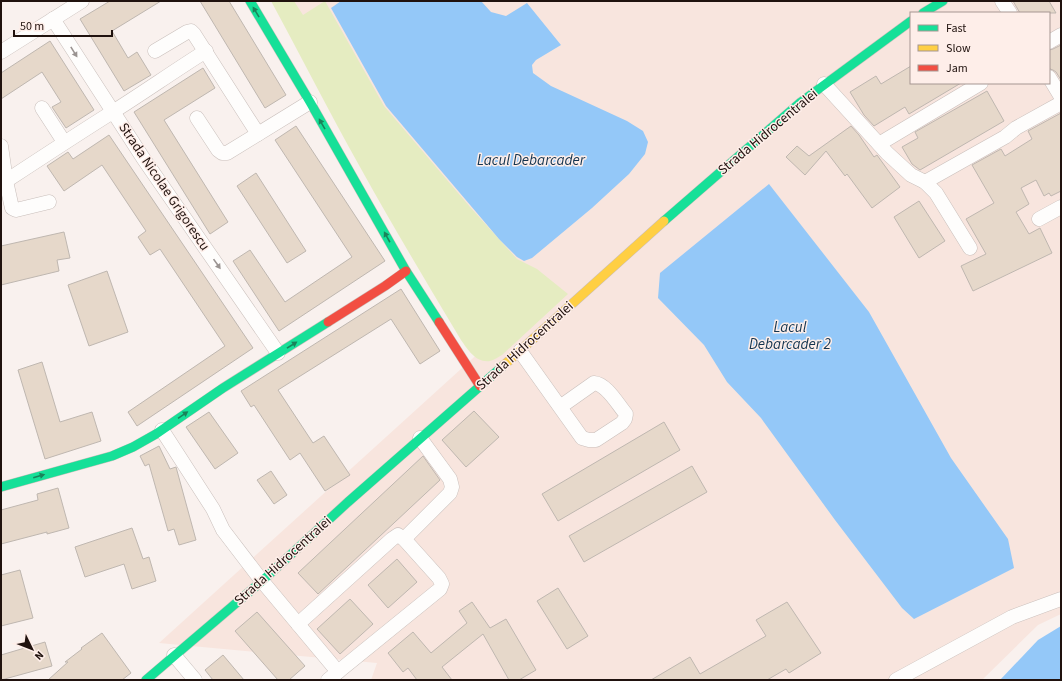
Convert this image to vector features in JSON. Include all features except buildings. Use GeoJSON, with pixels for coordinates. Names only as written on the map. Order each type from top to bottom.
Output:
{"type":"FeatureCollection","features":[{"type":"Feature","properties":{"kind":"street"},"geometry":{"type":"LineString","coordinates":[[1,52],[82,1]]}},
{"type":"Feature","properties":{"kind":"street"},"geometry":{"type":"LineString","coordinates":[[250,1],[310,102],[406,271],[480,386]]}},
{"type":"Feature","properties":{"kind":"street"},"geometry":{"type":"LineString","coordinates":[[925,12],[943,1]]}},
{"type":"Feature","properties":{"kind":"street"},"geometry":{"type":"LineString","coordinates":[[1002,1],[1009,12]]}},
{"type":"Feature","properties":{"kind":"street","name":"Strada Nicolae Grigorescu"},"geometry":{"type":"LineString","coordinates":[[53,19],[147,164],[278,353]]}},
{"type":"Feature","properties":{"kind":"street","name":"Strada Hidrocentralei"},"geometry":{"type":"LineString","coordinates":[[146,680],[262,581],[348,502],[520,351],[692,196],[801,102],[910,21]]}},
{"type":"Feature","properties":{"kind":"street"},"geometry":{"type":"LineString","coordinates":[[155,51],[191,31],[206,51],[258,134]]}},
{"type":"Feature","properties":{"kind":"street"},"geometry":{"type":"LineString","coordinates":[[1050,41],[1061,34]]}},
{"type":"Feature","properties":{"kind":"street"},"geometry":{"type":"LineString","coordinates":[[6,181],[206,51]]}},
{"type":"Feature","properties":{"kind":"street"},"geometry":{"type":"LineString","coordinates":[[1050,79],[1061,97]]}},
{"type":"Feature","properties":{"kind":"street"},"geometry":{"type":"LineString","coordinates":[[824,84],[887,153],[912,175],[925,182],[936,193],[970,248]]}},
{"type":"Feature","properties":{"kind":"street"},"geometry":{"type":"LineString","coordinates":[[879,144],[979,84]]}},
{"type":"Feature","properties":{"kind":"street"},"geometry":{"type":"LineString","coordinates":[[197,118],[218,150],[222,153],[227,153],[310,102]]}},
{"type":"Feature","properties":{"kind":"street"},"geometry":{"type":"LineString","coordinates":[[925,182],[1005,137],[1016,128],[1061,103]]}},
{"type":"Feature","properties":{"kind":"street"},"geometry":{"type":"LineString","coordinates":[[42,108],[64,142]]}},
{"type":"Feature","properties":{"kind":"street"},"geometry":{"type":"LineString","coordinates":[[1,146],[12,208],[16,210],[49,202]]}},
{"type":"Feature","properties":{"kind":"street"},"geometry":{"type":"LineString","coordinates":[[1039,219],[1061,207]]}},
{"type":"Feature","properties":{"kind":"street"},"geometry":{"type":"LineString","coordinates":[[1,487],[112,456],[133,447],[162,430],[223,388],[385,286],[406,271]]}},
{"type":"Feature","properties":{"kind":"street"},"geometry":{"type":"LineString","coordinates":[[520,351],[582,438],[596,440],[622,423],[626,414],[599,383],[594,383],[560,407]]}},
{"type":"Feature","properties":{"kind":"street"},"geometry":{"type":"LineString","coordinates":[[162,430],[213,509],[223,530],[262,581],[298,624],[333,676],[440,589],[442,584],[439,578],[404,539],[398,535],[298,624]]}},
{"type":"Feature","properties":{"kind":"street"},"geometry":{"type":"LineString","coordinates":[[404,539],[450,493],[452,487],[450,479],[420,438]]}},
{"type":"Feature","properties":{"kind":"street"},"geometry":{"type":"LineString","coordinates":[[896,680],[1012,616],[1061,599]]}},
{"type":"Feature","properties":{"kind":"street"},"geometry":{"type":"LineString","coordinates":[[174,655],[195,680]]}},
{"type":"Feature","properties":{"kind":"shaded area"},"geometry":{"type":"Polygon","coordinates":[[[281,1],[1061,1],[1061,614],[1038,625],[982,680],[371,680],[377,663],[159,643],[483,349],[281,1]]]}},
{"type":"Feature","properties":{"kind":"green space"},"geometry":{"type":"Polygon","coordinates":[[[271,1],[294,1],[303,15],[325,1],[384,106],[470,207],[517,259],[537,269],[568,294],[502,355],[490,361],[481,360],[473,355],[461,340],[372,189],[271,1]]]}},
{"type":"Feature","properties":{"kind":"water","name":"Lacul Debarcader"},"geometry":{"type":"Polygon","coordinates":[[[341,1],[481,1],[491,12],[506,16],[527,3],[561,45],[536,60],[532,65],[533,73],[551,86],[627,121],[643,131],[648,142],[645,154],[629,174],[592,208],[532,258],[524,261],[517,257],[499,239],[386,106],[331,8],[341,1]]]}},
{"type":"Feature","properties":{"kind":"water","name":"Lacul Debarcader 2"},"geometry":{"type":"Polygon","coordinates":[[[769,184],[869,312],[951,458],[1008,539],[1014,568],[914,619],[902,608],[835,520],[761,418],[727,382],[704,345],[658,298],[660,273],[769,184]]]}},
{"type":"Feature","properties":{"kind":"water"},"geometry":{"type":"Polygon","coordinates":[[[1061,626],[1061,680],[1000,680],[1038,640],[1061,626]]]}},
{"type":"Feature","properties":{"kind":"traffic: fast"},"geometry":{"type":"LineString","coordinates":[[250,1],[310,102],[406,271],[439,322]]}},
{"type":"Feature","properties":{"kind":"traffic: fast"},"geometry":{"type":"LineString","coordinates":[[925,12],[943,1]]}},
{"type":"Feature","properties":{"kind":"traffic: fast"},"geometry":{"type":"LineString","coordinates":[[664,221],[801,102],[910,22]]}},
{"type":"Feature","properties":{"kind":"traffic: fast"},"geometry":{"type":"LineString","coordinates":[[1,487],[112,456],[133,447],[156,434],[223,388],[328,322]]}},
{"type":"Feature","properties":{"kind":"traffic: fast"},"geometry":{"type":"LineString","coordinates":[[146,680],[262,581],[348,502],[503,366]]}},
{"type":"Feature","properties":{"kind":"traffic: slow"},"geometry":{"type":"LineString","coordinates":[[503,366],[664,221]]}},
{"type":"Feature","properties":{"kind":"traffic: jam"},"geometry":{"type":"LineString","coordinates":[[328,322],[406,271]]}},
{"type":"Feature","properties":{"kind":"traffic: jam"},"geometry":{"type":"LineString","coordinates":[[439,322],[480,386]]}}]}
